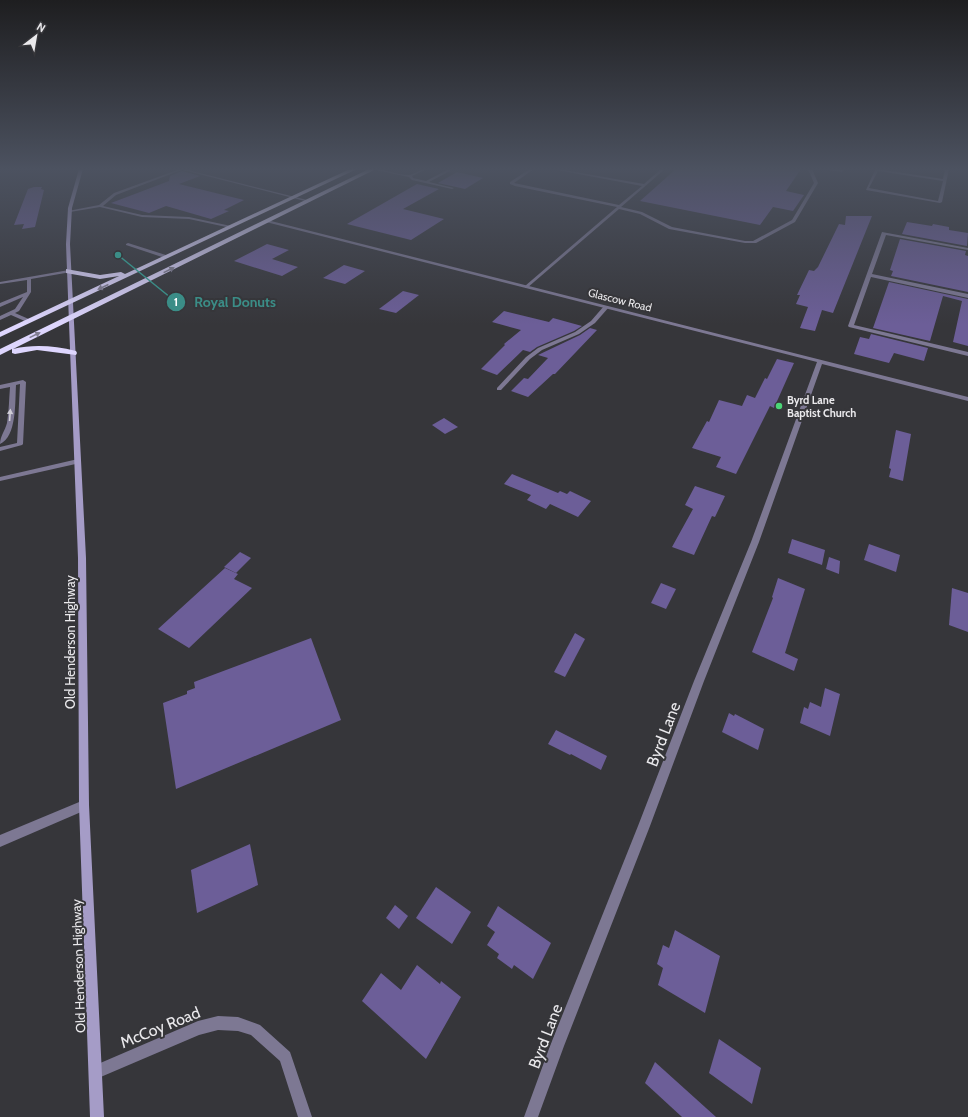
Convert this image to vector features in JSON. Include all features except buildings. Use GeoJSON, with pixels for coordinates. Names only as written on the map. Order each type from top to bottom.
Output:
{"type":"FeatureCollection","features":[{"type":"Feature","properties":{"kind":"highway"},"geometry":{"type":"LineString","coordinates":[[0,335],[242,221]]}},
{"type":"Feature","properties":{"kind":"highway"},"geometry":{"type":"LineString","coordinates":[[0,353],[267,221]]}},
{"type":"Feature","properties":{"kind":"highway"},"geometry":{"type":"LineString","coordinates":[[69,271],[100,277],[114,276],[147,266]]}},
{"type":"Feature","properties":{"kind":"highway"},"geometry":{"type":"LineString","coordinates":[[0,353],[29,347],[40,347],[73,353]]}},
{"type":"Feature","properties":{"kind":"main road","name":"Old Henderson Highway"},"geometry":{"type":"LineString","coordinates":[[69,221],[70,302],[82,558],[84,805],[97,1117]]}},
{"type":"Feature","properties":{"kind":"street"},"geometry":{"type":"LineString","coordinates":[[203,221],[229,227]]}},
{"type":"Feature","properties":{"kind":"street","name":"Glascow Road"},"geometry":{"type":"LineString","coordinates":[[267,221],[968,399]]}},
{"type":"Feature","properties":{"kind":"street"},"geometry":{"type":"LineString","coordinates":[[527,287],[603,221]]}},
{"type":"Feature","properties":{"kind":"street"},"geometry":{"type":"LineString","coordinates":[[657,221],[671,228],[745,242],[754,242],[794,221]]}},
{"type":"Feature","properties":{"kind":"street"},"geometry":{"type":"LineString","coordinates":[[968,249],[884,233],[851,326],[968,354]]}},
{"type":"Feature","properties":{"kind":"street"},"geometry":{"type":"LineString","coordinates":[[128,244],[167,257]]}},
{"type":"Feature","properties":{"kind":"street"},"geometry":{"type":"LineString","coordinates":[[0,283],[69,271]]}},
{"type":"Feature","properties":{"kind":"street"},"geometry":{"type":"LineString","coordinates":[[869,275],[968,296]]}},
{"type":"Feature","properties":{"kind":"street"},"geometry":{"type":"LineString","coordinates":[[0,318],[17,310],[29,292],[29,278]]}},
{"type":"Feature","properties":{"kind":"street"},"geometry":{"type":"LineString","coordinates":[[2,307],[29,292]]}},
{"type":"Feature","properties":{"kind":"street"},"geometry":{"type":"LineString","coordinates":[[2,307],[24,300]]}},
{"type":"Feature","properties":{"kind":"street"},"geometry":{"type":"LineString","coordinates":[[499,389],[528,358],[540,349],[577,333],[594,322],[606,307]]}},
{"type":"Feature","properties":{"kind":"street"},"geometry":{"type":"LineString","coordinates":[[11,313],[29,321]]}},
{"type":"Feature","properties":{"kind":"street","name":"Byrd Lane"},"geometry":{"type":"LineString","coordinates":[[531,1117],[557,1046],[644,826],[699,681],[755,542],[820,361]]}},
{"type":"Feature","properties":{"kind":"street"},"geometry":{"type":"LineString","coordinates":[[0,387],[23,382],[20,444],[0,449]]}},
{"type":"Feature","properties":{"kind":"street"},"geometry":{"type":"LineString","coordinates":[[0,442],[6,438],[9,427],[12,384]]}},
{"type":"Feature","properties":{"kind":"street"},"geometry":{"type":"LineString","coordinates":[[0,479],[78,461]]}},
{"type":"Feature","properties":{"kind":"street"},"geometry":{"type":"LineString","coordinates":[[0,841],[84,805]]}},
{"type":"Feature","properties":{"kind":"street","name":"McCoy Road"},"geometry":{"type":"LineString","coordinates":[[96,1072],[198,1028],[218,1023],[238,1024],[255,1030],[265,1037],[285,1056],[305,1117]]}},
{"type":"Feature","properties":{"kind":"place","name":"Royal Donuts"},"geometry":{"type":"Point","coordinates":[118,255]}},
{"type":"Feature","properties":{"kind":"place","name":"Byrd Lane Baptist Church"},"geometry":{"type":"Point","coordinates":[779,406]}}]}
